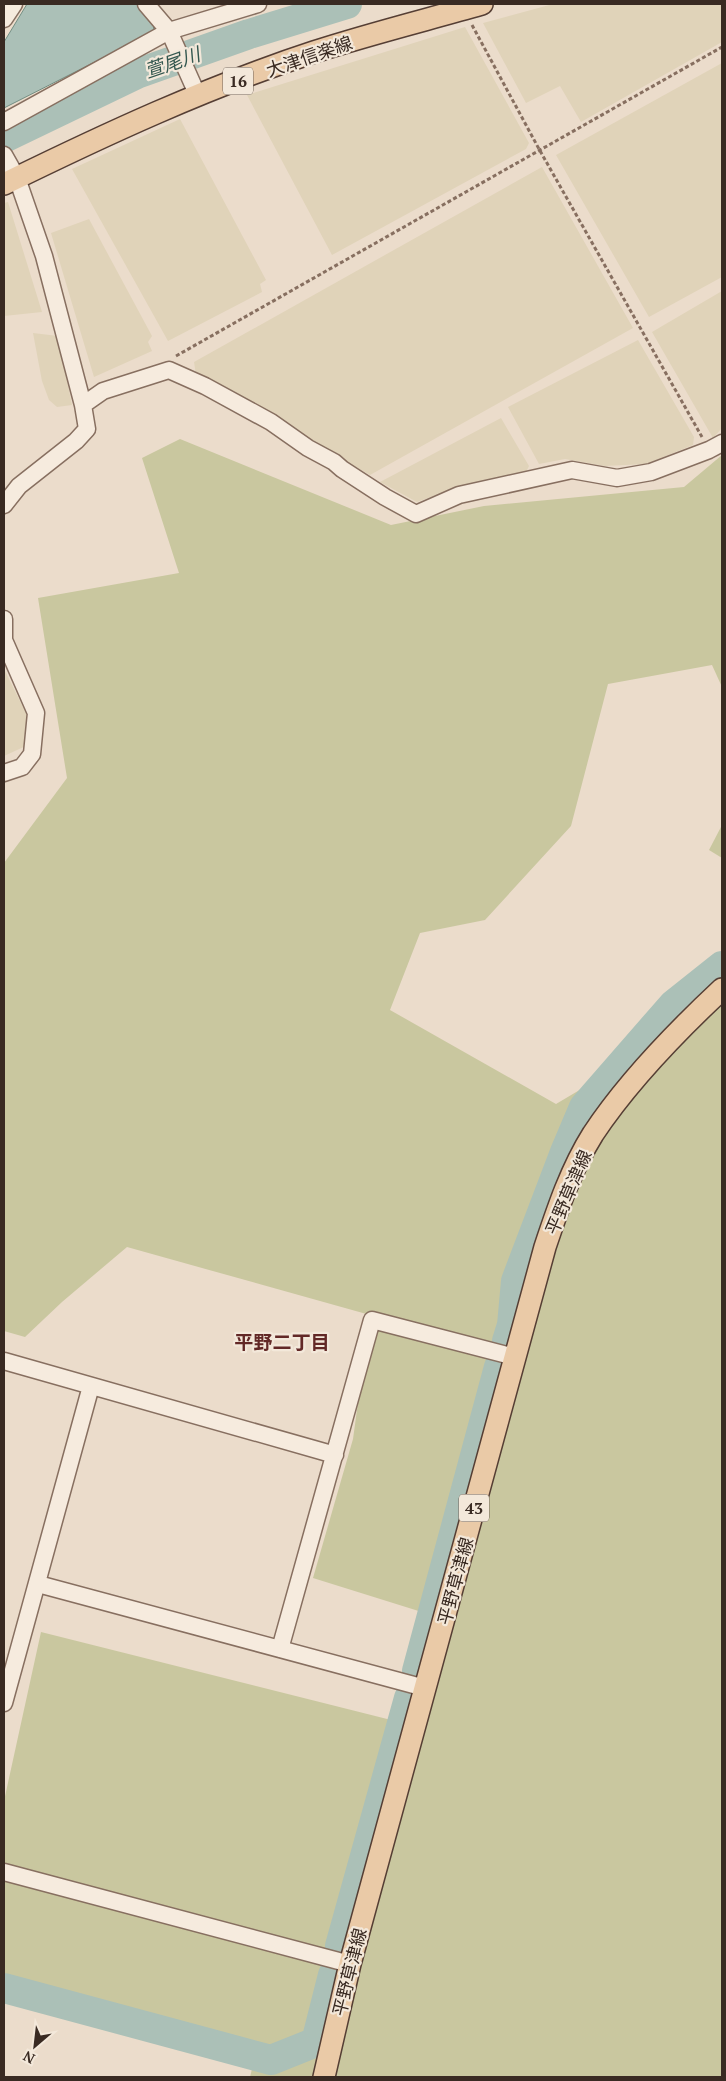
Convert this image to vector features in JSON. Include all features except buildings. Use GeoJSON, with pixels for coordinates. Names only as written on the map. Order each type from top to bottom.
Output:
{"type":"FeatureCollection","features":[{"type":"Feature","properties":{"kind":"main road","name":"大津信楽線"},"geometry":{"type":"LineString","coordinates":[[13,179],[195,88],[471,5]]}},
{"type":"Feature","properties":{"kind":"main road","name":"平野草津線"},"geometry":{"type":"LineString","coordinates":[[324,2077],[350,1964],[545,1247],[563,1195],[593,1135],[634,1081],[674,1034],[722,988]]}},
{"type":"Feature","properties":{"kind":"street"},"geometry":{"type":"LineString","coordinates":[[4,19],[14,4]]}},
{"type":"Feature","properties":{"kind":"street"},"geometry":{"type":"LineString","coordinates":[[146,4],[172,37],[195,88]]}},
{"type":"Feature","properties":{"kind":"street"},"geometry":{"type":"LineString","coordinates":[[4,122],[172,37],[258,4]]}},
{"type":"Feature","properties":{"kind":"street"},"geometry":{"type":"LineString","coordinates":[[4,155],[44,256],[83,405],[87,429],[76,441],[20,486],[4,505]]}},
{"type":"Feature","properties":{"kind":"street"},"geometry":{"type":"LineString","coordinates":[[83,405],[103,391],[169,370],[205,386],[271,422],[385,497],[416,514],[459,495],[572,470],[617,478],[651,472],[716,446]]}},
{"type":"Feature","properties":{"kind":"street"},"geometry":{"type":"LineString","coordinates":[[4,619],[4,640],[36,713],[32,754],[22,767],[4,773]]}},
{"type":"Feature","properties":{"kind":"street"},"geometry":{"type":"LineString","coordinates":[[280,1649],[372,1320],[515,1357]]}},
{"type":"Feature","properties":{"kind":"street"},"geometry":{"type":"LineString","coordinates":[[4,1361],[335,1455]]}},
{"type":"Feature","properties":{"kind":"street"},"geometry":{"type":"LineString","coordinates":[[4,1703],[91,1386]]}},
{"type":"Feature","properties":{"kind":"street"},"geometry":{"type":"LineString","coordinates":[[38,1584],[425,1688]]}},
{"type":"Feature","properties":{"kind":"street"},"geometry":{"type":"LineString","coordinates":[[4,1872],[350,1964]]}},
{"type":"Feature","properties":{"kind":"path"},"geometry":{"type":"LineString","coordinates":[[471,5],[469,20],[539,149],[716,446]]}},
{"type":"Feature","properties":{"kind":"path"},"geometry":{"type":"LineString","coordinates":[[169,370],[177,354],[722,47]]}},
{"type":"Feature","properties":{"kind":"shaded area"},"geometry":{"type":"Polygon","coordinates":[[[27,4],[136,4],[153,21],[154,32],[4,108],[4,42],[27,4]]]}},
{"type":"Feature","properties":{"kind":"shaded area"},"geometry":{"type":"Polygon","coordinates":[[[553,4],[722,4],[722,42],[581,122],[560,86],[526,103],[483,23],[553,4]]]}},
{"type":"Feature","properties":{"kind":"shaded area"},"geometry":{"type":"Polygon","coordinates":[[[465,27],[529,143],[526,149],[332,255],[247,95],[465,27]]]}},
{"type":"Feature","properties":{"kind":"shaded area"},"geometry":{"type":"Polygon","coordinates":[[[722,63],[722,277],[649,317],[556,155],[722,63]]]}},
{"type":"Feature","properties":{"kind":"shaded area"},"geometry":{"type":"Polygon","coordinates":[[[180,119],[266,280],[260,284],[262,292],[168,341],[72,169],[180,119]]]}},
{"type":"Feature","properties":{"kind":"shaded area"},"geometry":{"type":"Polygon","coordinates":[[[542,167],[633,328],[370,475],[196,375],[194,362],[542,167]]]}},
{"type":"Feature","properties":{"kind":"shaded area"},"geometry":{"type":"Polygon","coordinates":[[[8,202],[42,312],[4,316],[4,203],[8,202]]]}},
{"type":"Feature","properties":{"kind":"shaded area"},"geometry":{"type":"Polygon","coordinates":[[[89,219],[152,336],[148,342],[152,351],[94,377],[51,233],[89,219]]]}},
{"type":"Feature","properties":{"kind":"shaded area"},"geometry":{"type":"Polygon","coordinates":[[[722,291],[722,428],[713,438],[652,332],[722,291]]]}},
{"type":"Feature","properties":{"kind":"shaded area"},"geometry":{"type":"Polygon","coordinates":[[[33,333],[58,336],[72,405],[57,407],[49,400],[42,381],[33,333]]]}},
{"type":"Feature","properties":{"kind":"shaded area"},"geometry":{"type":"Polygon","coordinates":[[[638,340],[694,437],[693,445],[646,464],[605,466],[565,459],[539,464],[508,407],[638,340]]]}},
{"type":"Feature","properties":{"kind":"shaded area"},"geometry":{"type":"Polygon","coordinates":[[[501,418],[529,466],[524,476],[453,489],[417,502],[380,482],[501,418]]]}},
{"type":"Feature","properties":{"kind":"shaded area"},"geometry":{"type":"Polygon","coordinates":[[[180,439],[391,525],[484,506],[684,487],[722,455],[722,687],[712,665],[608,684],[571,826],[485,920],[420,933],[390,1010],[556,1104],[674,1034],[722,996],[722,2077],[250,2077],[252,2069],[4,2001],[4,1801],[41,1632],[411,1725],[441,1618],[313,1578],[353,1439],[370,1315],[127,1247],[62,1302],[25,1337],[4,1331],[4,863],[67,778],[38,598],[179,573],[142,458],[180,439]]]}},
{"type":"Feature","properties":{"kind":"shaded area"},"geometry":{"type":"Polygon","coordinates":[[[4,669],[26,713],[28,745],[4,756],[4,669]]]}},
{"type":"Feature","properties":{"kind":"shaded area"},"geometry":{"type":"Polygon","coordinates":[[[722,825],[722,858],[709,850],[722,825]]]}},
{"type":"Feature","properties":{"kind":"waterway","name":"萱尾川"},"geometry":{"type":"LineString","coordinates":[[4,138],[139,73],[249,34],[347,4]]}},
{"type":"Feature","properties":{"kind":"waterway"},"geometry":{"type":"LineString","coordinates":[[507,1341],[512,1325],[516,1281],[584,1107],[673,1005],[722,966]]}},
{"type":"Feature","properties":{"kind":"waterway"},"geometry":{"type":"LineString","coordinates":[[417,1671],[499,1367]]}},
{"type":"Feature","properties":{"kind":"waterway"},"geometry":{"type":"LineString","coordinates":[[340,1946],[409,1698]]}},
{"type":"Feature","properties":{"kind":"waterway"},"geometry":{"type":"LineString","coordinates":[[4,1988],[271,2060],[316,2042],[333,1975]]}},
{"type":"Feature","properties":{"kind":"district","name":"平野二丁目"},"geometry":{"type":"Point","coordinates":[282,1341]}}]}
